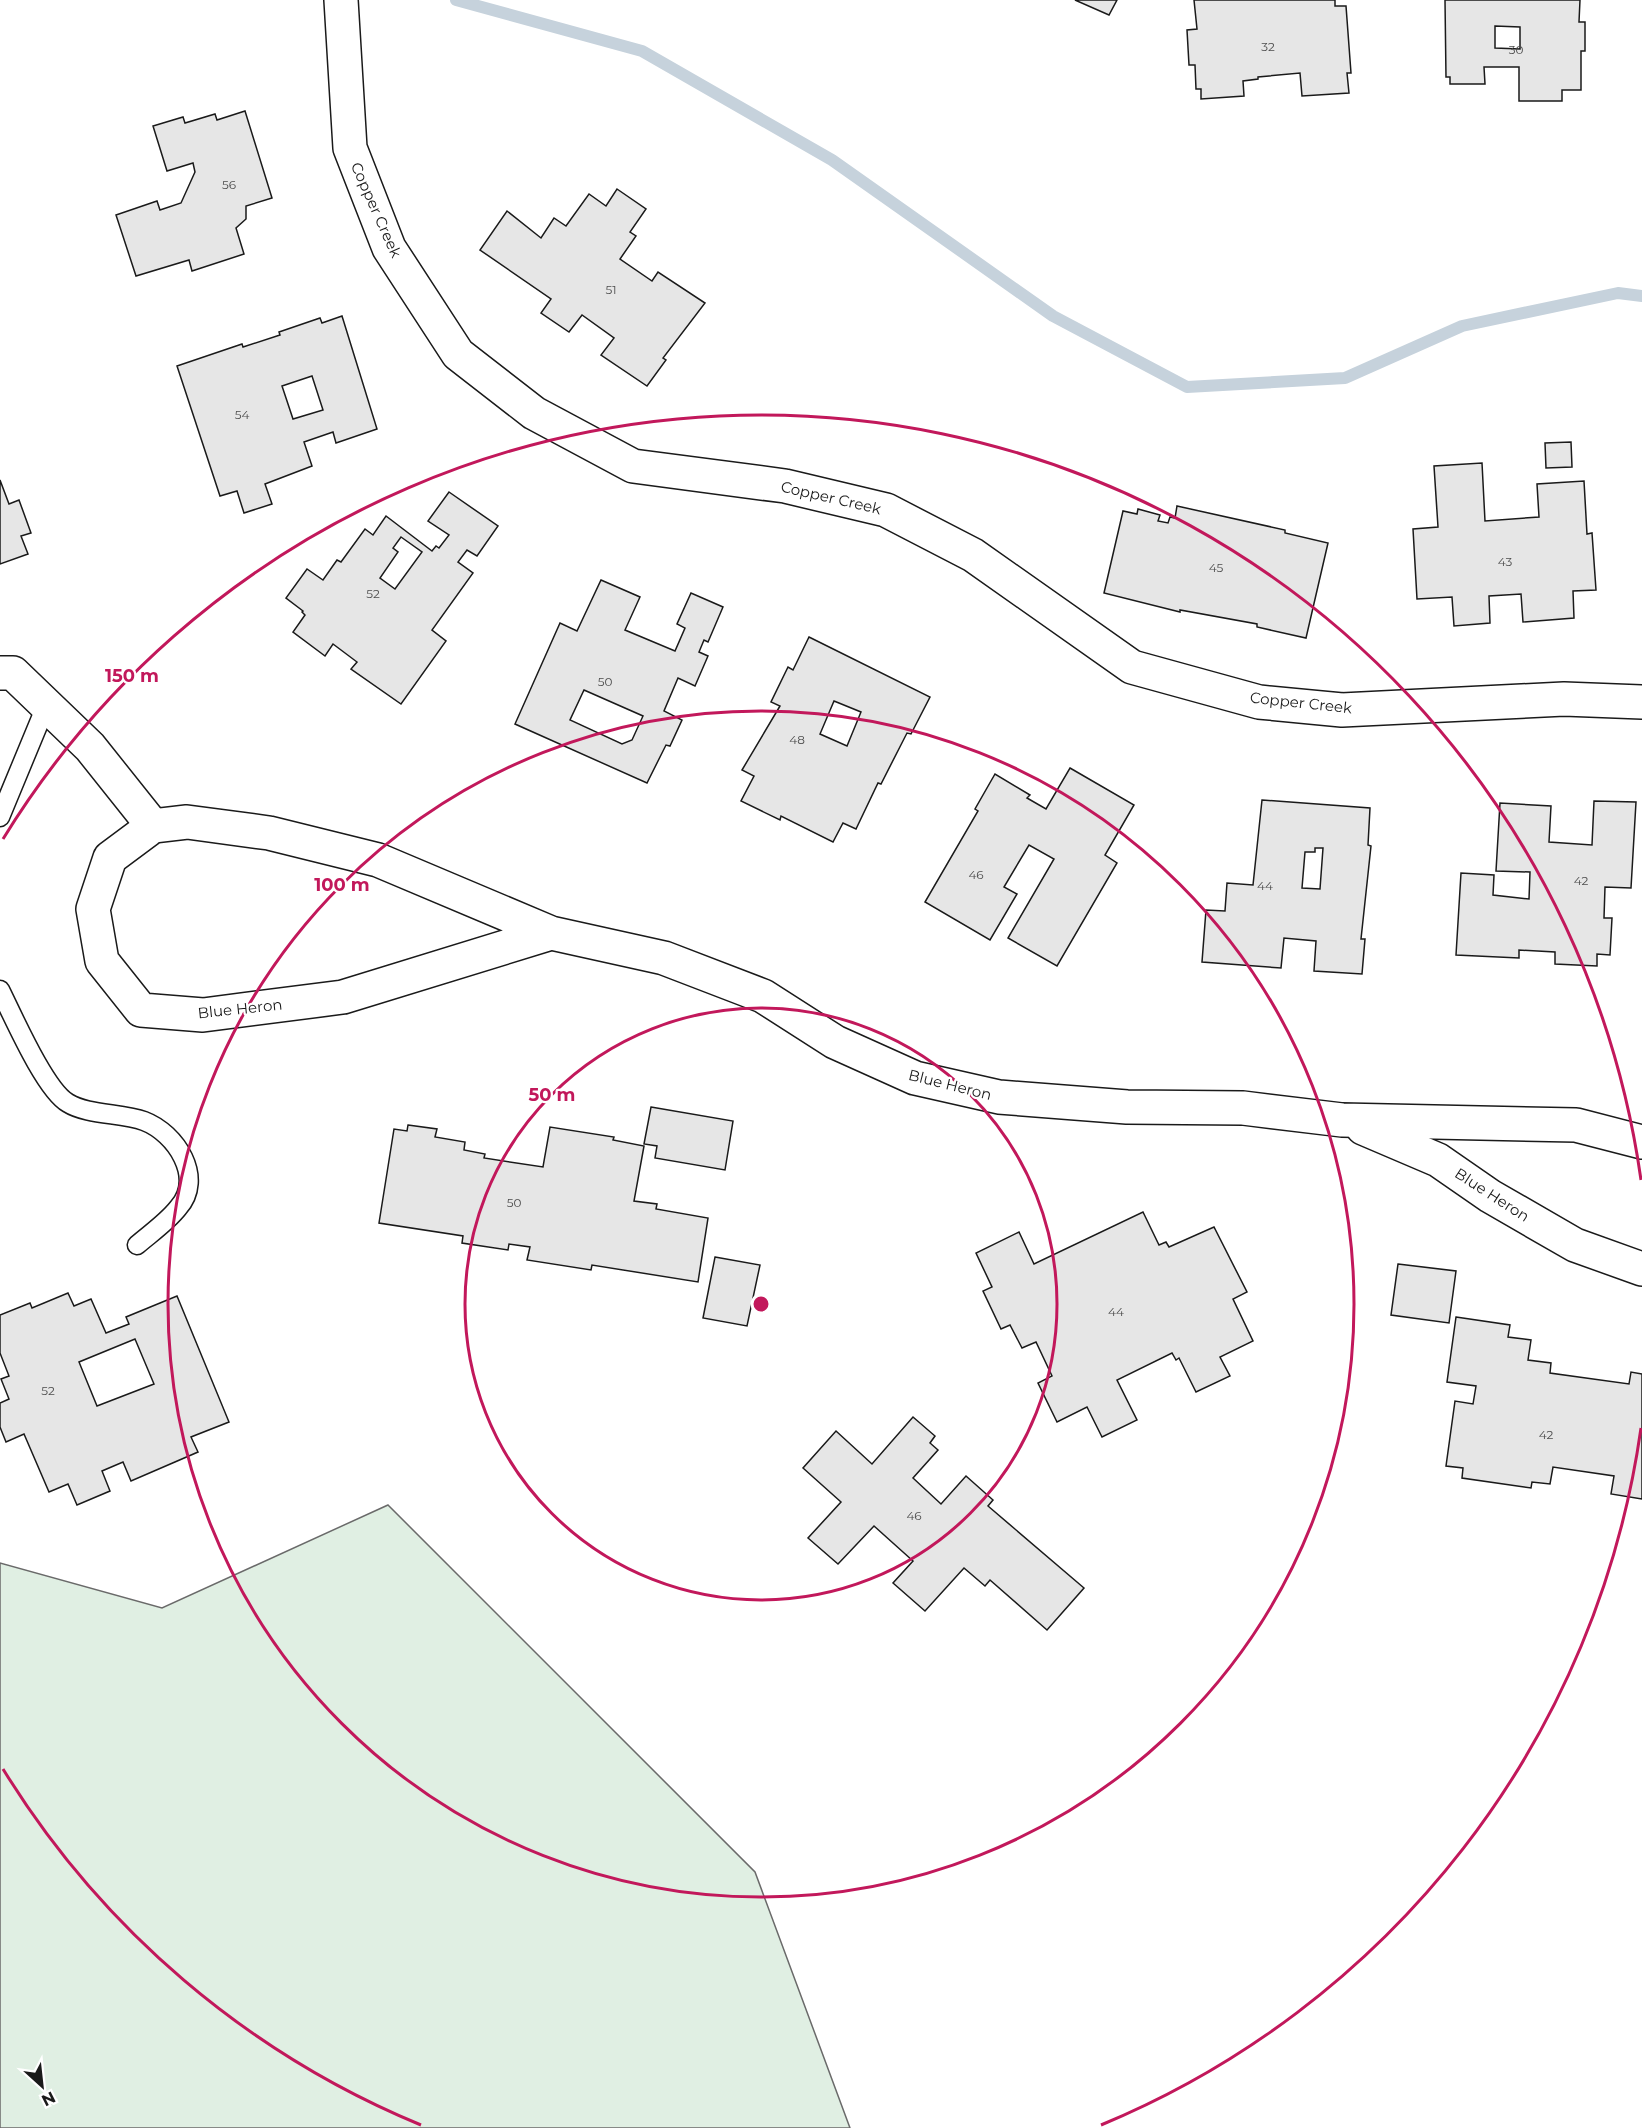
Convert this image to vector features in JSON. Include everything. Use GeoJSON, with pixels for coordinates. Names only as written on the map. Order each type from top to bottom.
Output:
{"type":"FeatureCollection","features":[{"type":"Feature","properties":{"kind":"street","name":"Copper Creek"},"geometry":{"type":"LineString","coordinates":[[341,0],[341,39],[350,148],[389,248],[458,354],[534,413],[633,466],[785,486],[886,510],[973,555],[1132,667],[1259,702],[1342,710],[1564,699],[1642,702]]}},
{"type":"Feature","properties":{"kind":"street"},"geometry":{"type":"LineString","coordinates":[[0,673],[13,674],[90,747],[153,826]]}},
{"type":"Feature","properties":{"kind":"street","name":"Blue Heron"},"geometry":{"type":"LineString","coordinates":[[552,933],[343,997],[203,1015],[141,1010],[102,961],[93,909],[110,858],[153,826],[187,822],[269,833],[378,860],[552,933],[664,958],[763,996],[835,1042],[915,1078],[999,1097],[1127,1107],[1243,1108],[1342,1120],[1576,1125],[1642,1142]]}},
{"type":"Feature","properties":{"kind":"street","name":"Blue Heron"},"geometry":{"type":"LineString","coordinates":[[1342,1120],[1438,1160],[1490,1196],[1575,1245],[1642,1269]]}},
{"type":"Feature","properties":{"kind":"lane"},"geometry":{"type":"LineString","coordinates":[[0,817],[46,706]]}},
{"type":"Feature","properties":{"kind":"lane"},"geometry":{"type":"LineString","coordinates":[[0,990],[53,1090],[68,1104],[145,1121],[175,1142],[186,1161],[188,1188],[180,1207],[137,1245]]}},
{"type":"Feature","properties":{"kind":"green space"},"geometry":{"type":"Polygon","coordinates":[[[388,1505],[755,1872],[850,2128],[0,2128],[0,1563],[162,1608],[388,1505]]]}},
{"type":"Feature","properties":{"kind":"building"},"geometry":{"type":"Polygon","coordinates":[[[1075,0],[1117,0],[1109,15],[1075,0]]]}},
{"type":"Feature","properties":{"kind":"building"},"geometry":{"type":"Polygon","coordinates":[[[1194,0],[1335,0],[1335,6],[1346,6],[1351,73],[1347,73],[1349,93],[1302,96],[1300,73],[1258,77],[1258,79],[1243,81],[1244,96],[1201,99],[1201,89],[1196,89],[1195,65],[1189,65],[1187,30],[1197,29],[1194,0]]]}},
{"type":"Feature","properties":{"kind":"building"},"geometry":{"type":"Polygon","coordinates":[[[1445,0],[1580,0],[1579,22],[1585,22],[1585,51],[1581,51],[1581,90],[1562,90],[1562,101],[1519,101],[1519,67],[1484,67],[1485,84],[1450,84],[1450,77],[1446,77],[1445,0]],[[1495,26],[1495,48],[1520,49],[1520,27],[1495,26]]]}},
{"type":"Feature","properties":{"kind":"building"},"geometry":{"type":"Polygon","coordinates":[[[245,111],[272,198],[246,206],[246,219],[236,228],[244,254],[192,271],[189,260],[136,276],[116,215],[157,201],[160,210],[181,203],[195,172],[193,163],[167,171],[153,126],[183,117],[185,123],[215,114],[217,120],[245,111]]]}},
{"type":"Feature","properties":{"kind":"building"},"geometry":{"type":"Polygon","coordinates":[[[617,189],[646,209],[630,232],[636,236],[620,259],[652,281],[658,272],[705,303],[663,358],[666,360],[647,386],[601,355],[614,338],[582,315],[569,332],[541,313],[551,299],[480,250],[507,211],[541,238],[554,218],[566,226],[589,194],[606,206],[617,189]]]}},
{"type":"Feature","properties":{"kind":"building"},"geometry":{"type":"Polygon","coordinates":[[[342,316],[377,429],[336,443],[333,432],[304,442],[312,466],[265,484],[272,504],[244,513],[237,491],[220,496],[177,366],[242,344],[243,347],[280,335],[279,332],[320,318],[322,323],[342,316]],[[312,376],[282,386],[293,419],[323,410],[312,376]]]}},
{"type":"Feature","properties":{"kind":"building"},"geometry":{"type":"Polygon","coordinates":[[[1571,442],[1572,467],[1546,468],[1545,443],[1571,442]]]}},
{"type":"Feature","properties":{"kind":"building"},"geometry":{"type":"Polygon","coordinates":[[[1482,463],[1485,521],[1539,517],[1537,484],[1584,481],[1587,534],[1592,533],[1596,590],[1573,591],[1574,618],[1523,622],[1521,594],[1489,596],[1490,623],[1454,626],[1452,597],[1417,599],[1413,529],[1438,527],[1434,466],[1482,463]]]}},
{"type":"Feature","properties":{"kind":"building"},"geometry":{"type":"Polygon","coordinates":[[[0,480],[9,504],[19,500],[31,533],[21,536],[28,554],[0,564],[0,480]]]}},
{"type":"Feature","properties":{"kind":"building"},"geometry":{"type":"Polygon","coordinates":[[[449,492],[498,526],[477,556],[467,550],[458,562],[473,573],[432,630],[446,641],[401,704],[351,669],[357,662],[333,644],[325,656],[293,632],[305,615],[286,598],[307,569],[323,580],[337,560],[341,562],[365,529],[373,535],[386,516],[432,551],[436,546],[439,548],[449,535],[428,521],[449,492]],[[401,537],[393,548],[398,552],[380,578],[395,589],[422,552],[401,537]]]}},
{"type":"Feature","properties":{"kind":"building"},"geometry":{"type":"Polygon","coordinates":[[[1177,506],[1285,530],[1285,533],[1328,543],[1306,638],[1257,627],[1257,624],[1180,610],[1180,612],[1104,593],[1123,511],[1137,514],[1138,509],[1160,515],[1158,521],[1168,523],[1170,517],[1175,518],[1177,506]]]}},
{"type":"Feature","properties":{"kind":"building"},"geometry":{"type":"Polygon","coordinates":[[[601,580],[640,597],[625,630],[675,651],[685,628],[677,624],[691,593],[723,607],[708,642],[704,640],[699,652],[708,656],[695,686],[678,678],[664,711],[682,720],[670,746],[666,745],[647,783],[515,724],[560,623],[577,631],[601,580]],[[584,690],[570,720],[622,744],[632,740],[643,716],[584,690]]]}},
{"type":"Feature","properties":{"kind":"building"},"geometry":{"type":"Polygon","coordinates":[[[809,637],[930,697],[911,734],[907,733],[881,784],[878,783],[856,829],[843,823],[833,842],[781,816],[780,820],[741,801],[754,776],[742,770],[780,706],[771,702],[788,667],[793,670],[809,637]],[[834,701],[820,734],[847,746],[861,712],[834,701]]]}},
{"type":"Feature","properties":{"kind":"building"},"geometry":{"type":"Polygon","coordinates":[[[1070,768],[1134,805],[1105,855],[1117,863],[1057,966],[1008,938],[1054,859],[1029,845],[1004,887],[1017,894],[990,940],[925,902],[978,811],[975,809],[995,774],[1030,795],[1027,798],[1046,809],[1070,768]]]}},
{"type":"Feature","properties":{"kind":"building"},"geometry":{"type":"Polygon","coordinates":[[[1262,800],[1370,808],[1368,845],[1371,846],[1361,939],[1365,939],[1362,974],[1314,971],[1316,941],[1284,938],[1281,968],[1202,962],[1206,910],[1225,911],[1227,883],[1253,885],[1262,800]],[[1315,848],[1315,852],[1305,852],[1302,888],[1320,889],[1323,848],[1315,848]]]}},
{"type":"Feature","properties":{"kind":"building"},"geometry":{"type":"Polygon","coordinates":[[[1594,801],[1636,802],[1631,888],[1605,887],[1604,918],[1612,918],[1610,955],[1597,954],[1597,966],[1555,964],[1555,952],[1519,950],[1519,958],[1456,955],[1461,873],[1494,875],[1493,895],[1529,899],[1530,872],[1496,871],[1500,803],[1551,806],[1549,842],[1592,845],[1594,801]]]}},
{"type":"Feature","properties":{"kind":"building"},"geometry":{"type":"Polygon","coordinates":[[[651,1107],[733,1121],[725,1170],[655,1158],[657,1146],[644,1144],[651,1107]]]}},
{"type":"Feature","properties":{"kind":"building"},"geometry":{"type":"Polygon","coordinates":[[[408,1125],[437,1129],[435,1137],[465,1142],[464,1150],[485,1154],[484,1158],[543,1167],[550,1127],[614,1137],[613,1140],[644,1146],[634,1201],[657,1204],[656,1209],[708,1218],[698,1282],[592,1265],[591,1270],[527,1260],[530,1247],[509,1244],[508,1250],[462,1243],[463,1236],[379,1223],[394,1129],[407,1131],[408,1125]]]}},
{"type":"Feature","properties":{"kind":"building"},"geometry":{"type":"Polygon","coordinates":[[[1143,1212],[1159,1245],[1166,1242],[1169,1247],[1214,1227],[1247,1292],[1233,1299],[1253,1341],[1220,1357],[1230,1376],[1196,1392],[1179,1358],[1176,1360],[1172,1353],[1117,1380],[1137,1420],[1102,1437],[1087,1407],[1057,1422],[1038,1383],[1052,1376],[1036,1342],[1022,1348],[1010,1325],[1001,1329],[983,1291],[992,1287],[976,1253],[1019,1232],[1034,1264],[1143,1212]]]}},
{"type":"Feature","properties":{"kind":"building"},"geometry":{"type":"Polygon","coordinates":[[[715,1257],[760,1265],[747,1326],[703,1318],[715,1257]]]}},
{"type":"Feature","properties":{"kind":"building"},"geometry":{"type":"Polygon","coordinates":[[[1398,1264],[1456,1271],[1449,1323],[1391,1315],[1398,1264]]]}},
{"type":"Feature","properties":{"kind":"building"},"geometry":{"type":"Polygon","coordinates":[[[68,1293],[74,1306],[91,1299],[106,1333],[129,1324],[126,1317],[177,1296],[229,1422],[191,1437],[198,1452],[131,1481],[123,1462],[102,1471],[110,1491],[77,1505],[68,1484],[49,1492],[24,1434],[6,1442],[0,1427],[0,1403],[9,1399],[1,1379],[9,1376],[0,1353],[0,1315],[30,1303],[32,1308],[68,1293]],[[135,1339],[79,1362],[97,1406],[154,1384],[135,1339]]]}},
{"type":"Feature","properties":{"kind":"building"},"geometry":{"type":"Polygon","coordinates":[[[1456,1317],[1510,1325],[1508,1337],[1531,1340],[1528,1360],[1551,1363],[1550,1373],[1629,1384],[1631,1372],[1642,1374],[1642,1499],[1611,1494],[1614,1476],[1553,1467],[1550,1484],[1532,1482],[1531,1488],[1462,1478],[1463,1468],[1446,1466],[1455,1401],[1473,1404],[1476,1386],[1447,1382],[1456,1317]]]}},
{"type":"Feature","properties":{"kind":"building"},"geometry":{"type":"Polygon","coordinates":[[[913,1417],[935,1436],[930,1443],[938,1450],[913,1478],[941,1504],[966,1476],[993,1500],[988,1506],[1084,1588],[1047,1630],[990,1580],[985,1586],[964,1568],[925,1611],[893,1583],[913,1561],[874,1526],[838,1564],[808,1538],[841,1502],[803,1468],[836,1431],[872,1464],[913,1417]]]}},
{"type":"Feature","properties":{"kind":"waterway"},"geometry":{"type":"LineString","coordinates":[[456,0],[642,51],[832,160],[1053,316],[1187,387],[1345,378],[1462,326],[1618,293],[1642,296]]}}]}
